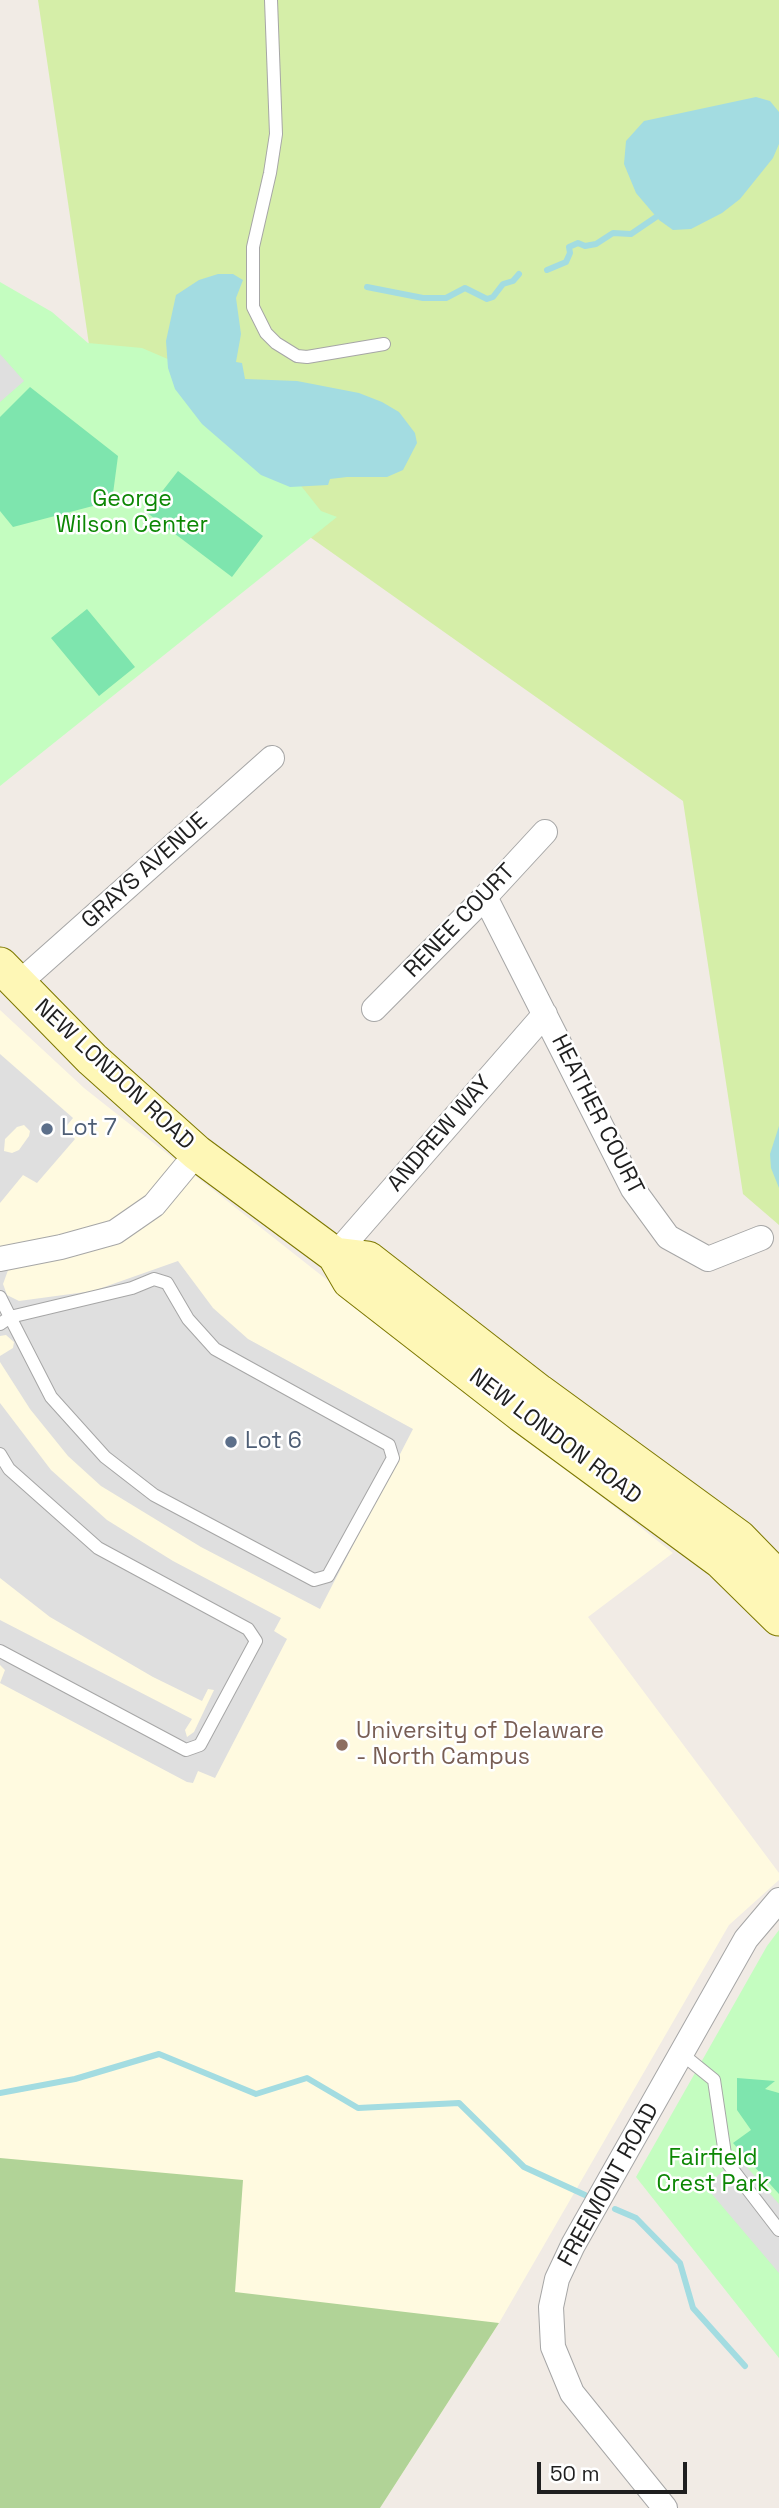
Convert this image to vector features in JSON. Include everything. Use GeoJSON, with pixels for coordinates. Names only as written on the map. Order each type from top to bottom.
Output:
{"type":"FeatureCollection","features":[{"type":"Feature","properties":{"kind":"main road","name":"NEW LONDON ROAD"},"geometry":{"type":"LineString","coordinates":[[9,974],[92,1059],[197,1153],[335,1255],[350,1281],[521,1414],[722,1560],[779,1618]]}},
{"type":"Feature","properties":{"kind":"main road","name":"NEW LONDON ROAD"},"geometry":{"type":"LineString","coordinates":[[335,1255],[368,1259],[539,1392],[739,1538],[779,1579]]}},
{"type":"Feature","properties":{"kind":"street","name":"GRAYS AVENUE"},"geometry":{"type":"LineString","coordinates":[[9,974],[272,758]]}},
{"type":"Feature","properties":{"kind":"street","name":"RENEE COURT"},"geometry":{"type":"LineString","coordinates":[[374,1009],[545,832]]}},
{"type":"Feature","properties":{"kind":"street","name":"HEATHER COURT"},"geometry":{"type":"LineString","coordinates":[[485,897],[633,1189],[668,1237],[708,1259],[761,1238]]}},
{"type":"Feature","properties":{"kind":"street","name":"ANDREW WAY"},"geometry":{"type":"LineString","coordinates":[[335,1255],[545,1014]]}},
{"type":"Feature","properties":{"kind":"street"},"geometry":{"type":"LineString","coordinates":[[0,1259],[61,1247],[115,1232],[154,1205],[197,1153]]}},
{"type":"Feature","properties":{"kind":"street","name":"FREEMONT ROAD"},"geometry":{"type":"LineString","coordinates":[[664,2508],[572,2393],[560,2369],[550,2326],[557,2278],[746,1939],[779,1900]]}},
{"type":"Feature","properties":{"kind":"lane"},"geometry":{"type":"LineString","coordinates":[[271,0],[276,134],[271,173],[253,247],[253,307],[266,332],[276,343],[297,356],[307,357],[384,344]]}},
{"type":"Feature","properties":{"kind":"lane"},"geometry":{"type":"LineString","coordinates":[[0,1297],[5,1320],[51,1397],[105,1457],[166,1501],[314,1580],[328,1576],[393,1458],[389,1445],[215,1349],[188,1319],[167,1283],[153,1279],[132,1288],[5,1320]]}},
{"type":"Feature","properties":{"kind":"lane"},"geometry":{"type":"LineString","coordinates":[[0,1454],[9,1469],[39,1498],[98,1548],[248,1629],[256,1641],[200,1745],[186,1750],[0,1651]]}},
{"type":"Feature","properties":{"kind":"lane"},"geometry":{"type":"LineString","coordinates":[[682,2054],[714,2080],[726,2161],[779,2230]]}},
{"type":"Feature","properties":{"kind":"shaded area"},"geometry":{"type":"Polygon","coordinates":[[[0,354],[24,381],[0,402],[0,354]]]}},
{"type":"Feature","properties":{"kind":"shaded area","name":"University of Delaware - North Campus"},"geometry":{"type":"Polygon","coordinates":[[[0,1010],[84,1088],[673,1553],[588,1617],[779,1873],[779,1880],[729,1925],[499,2323],[380,2508],[0,2508],[0,1010]]]}},
{"type":"Feature","properties":{"kind":"shaded area","name":"Lot 7"},"geometry":{"type":"Polygon","coordinates":[[[0,1054],[73,1118],[64,1129],[75,1139],[37,1183],[23,1175],[0,1203],[0,1054]],[[24,1125],[17,1127],[5,1139],[4,1151],[12,1153],[19,1150],[30,1131],[24,1125]]]}},
{"type":"Feature","properties":{"kind":"shaded area","name":"Lot 6"},"geometry":{"type":"Polygon","coordinates":[[[178,1261],[213,1308],[248,1339],[413,1429],[320,1609],[201,1547],[101,1486],[68,1456],[30,1409],[0,1362],[0,1356],[13,1348],[14,1342],[6,1335],[0,1336],[0,1266],[11,1262],[3,1284],[7,1295],[19,1301],[93,1291],[178,1261]]]}},
{"type":"Feature","properties":{"kind":"shaded area"},"geometry":{"type":"Polygon","coordinates":[[[0,1403],[51,1470],[107,1520],[173,1561],[281,1618],[274,1631],[287,1639],[215,1778],[198,1771],[193,1783],[187,1782],[0,1683],[5,1670],[0,1665],[0,1620],[192,1719],[185,1730],[187,1737],[194,1732],[214,1690],[208,1689],[202,1701],[153,1677],[50,1617],[0,1578],[0,1403]]]}},
{"type":"Feature","properties":{"kind":"shaded area"},"geometry":{"type":"Polygon","coordinates":[[[739,2158],[779,2204],[779,2273],[705,2186],[739,2158]]]}},
{"type":"Feature","properties":{"kind":"green space"},"geometry":{"type":"Polygon","coordinates":[[[38,0],[779,0],[779,1225],[743,1194],[683,801],[95,385],[38,0]]]}},
{"type":"Feature","properties":{"kind":"green space","name":"George Wilson Center"},"geometry":{"type":"Polygon","coordinates":[[[0,282],[52,312],[88,343],[142,348],[177,363],[283,463],[321,511],[337,517],[0,786],[0,282]]]}},
{"type":"Feature","properties":{"kind":"green space"},"geometry":{"type":"Polygon","coordinates":[[[30,387],[118,456],[112,501],[13,527],[0,511],[0,417],[30,387]]]}},
{"type":"Feature","properties":{"kind":"green space"},"geometry":{"type":"Polygon","coordinates":[[[178,471],[263,536],[232,577],[146,512],[178,471]]]}},
{"type":"Feature","properties":{"kind":"green space"},"geometry":{"type":"Polygon","coordinates":[[[87,609],[135,667],[99,696],[51,638],[87,609]]]}},
{"type":"Feature","properties":{"kind":"green space","name":"Fairfield Crest Park"},"geometry":{"type":"Polygon","coordinates":[[[779,1930],[779,2358],[636,2177],[767,1946],[779,1930]]]}},
{"type":"Feature","properties":{"kind":"green space"},"geometry":{"type":"Polygon","coordinates":[[[737,2078],[775,2081],[765,2089],[779,2093],[779,2194],[733,2143],[751,2130],[737,2110],[737,2078]]]}},
{"type":"Feature","properties":{"kind":"green space"},"geometry":{"type":"Polygon","coordinates":[[[0,2158],[243,2180],[235,2292],[499,2323],[380,2508],[0,2508],[0,2158]]]}},
{"type":"Feature","properties":{"kind":"water"},"geometry":{"type":"Polygon","coordinates":[[[756,97],[770,101],[779,112],[779,144],[773,158],[740,199],[722,213],[691,229],[673,230],[659,220],[636,193],[624,164],[626,141],[644,121],[756,97]]]}},
{"type":"Feature","properties":{"kind":"water"},"geometry":{"type":"Polygon","coordinates":[[[218,274],[233,274],[243,280],[236,298],[241,334],[236,362],[242,363],[245,379],[297,381],[359,393],[382,402],[399,412],[415,433],[417,443],[403,470],[387,477],[347,477],[330,479],[328,485],[290,487],[261,475],[202,424],[175,389],[168,368],[166,341],[176,295],[199,280],[218,274]]]}},
{"type":"Feature","properties":{"kind":"water"},"geometry":{"type":"Polygon","coordinates":[[[779,1126],[779,1188],[771,1168],[770,1154],[779,1126]]]}},
{"type":"Feature","properties":{"kind":"waterway"},"geometry":{"type":"LineString","coordinates":[[547,270],[566,262],[570,253],[569,247],[578,243],[585,246],[596,244],[613,233],[631,234],[656,217]]}},
{"type":"Feature","properties":{"kind":"waterway"},"geometry":{"type":"LineString","coordinates":[[367,287],[423,298],[446,298],[465,288],[487,299],[493,297],[503,284],[513,281],[519,274]]}},
{"type":"Feature","properties":{"kind":"waterway"},"geometry":{"type":"LineString","coordinates":[[0,2093],[75,2079],[159,2054],[256,2094],[307,2078],[358,2108],[459,2103],[524,2167],[585,2195]]}},
{"type":"Feature","properties":{"kind":"waterway"},"geometry":{"type":"LineString","coordinates":[[615,2209],[636,2218],[680,2263],[693,2308],[745,2366]]}},
{"type":"Feature","properties":{"kind":"place","name":"Lot 7"},"geometry":{"type":"Point","coordinates":[47,1129]}},
{"type":"Feature","properties":{"kind":"place","name":"Lot 6"},"geometry":{"type":"Point","coordinates":[231,1442]}},
{"type":"Feature","properties":{"kind":"place","name":"University of Delaware - North Campus"},"geometry":{"type":"Point","coordinates":[342,1745]}}]}
